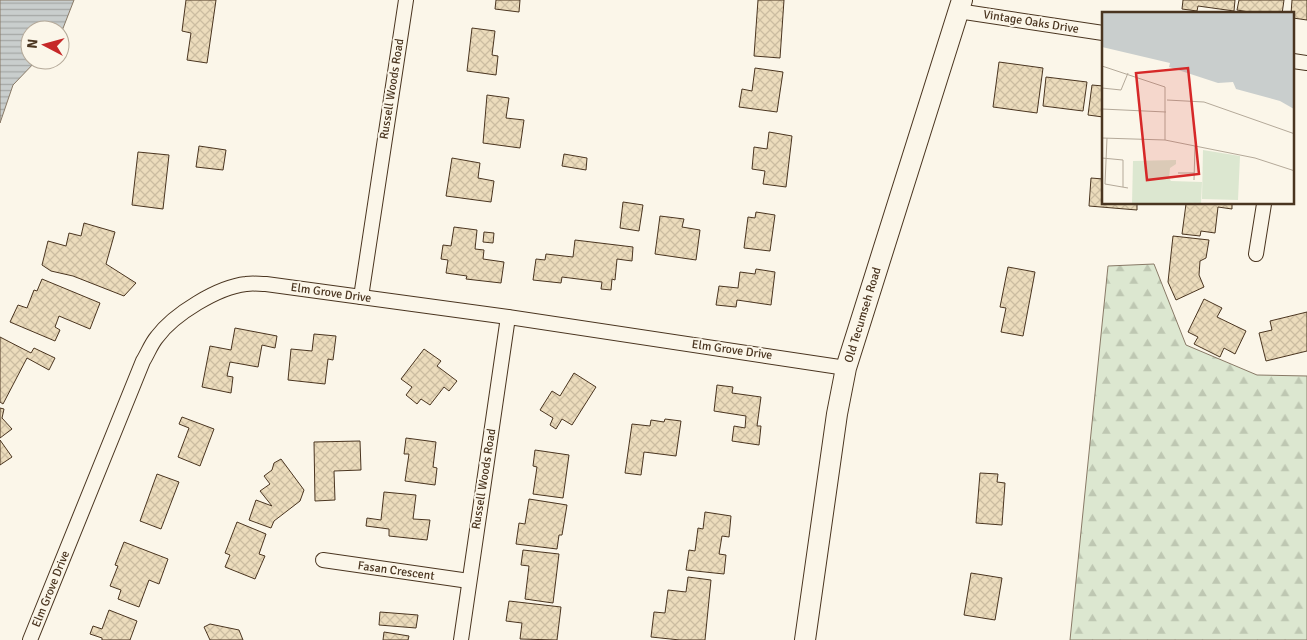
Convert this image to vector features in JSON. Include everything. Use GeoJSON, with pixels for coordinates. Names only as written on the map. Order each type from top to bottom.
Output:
{"type":"FeatureCollection","features":[{"type":"Feature","properties":{"kind":"main road","name":"Old Tecumseh Road"},"geometry":{"type":"LineString","coordinates":[[805,640],[837,414],[846,368],[960,6]]}},
{"type":"Feature","properties":{"kind":"street","name":"Russell Woods Road"},"geometry":{"type":"LineString","coordinates":[[362,297],[406,0]]}},
{"type":"Feature","properties":{"kind":"street","name":"Vintage Oaks Drive"},"geometry":{"type":"LineString","coordinates":[[960,6],[1102,33]]}},
{"type":"Feature","properties":{"kind":"street"},"geometry":{"type":"LineString","coordinates":[[1294,61],[1307,63]]}},
{"type":"Feature","properties":{"kind":"street"},"geometry":{"type":"LineString","coordinates":[[1256,254],[1264,205]]}},
{"type":"Feature","properties":{"kind":"street","name":"Elm Grove Drive"},"geometry":{"type":"LineString","coordinates":[[30,640],[143,361],[157,336],[174,319],[200,302],[225,290],[245,284],[266,284],[508,317],[846,368]]}},
{"type":"Feature","properties":{"kind":"street","name":"Russell Woods Road"},"geometry":{"type":"LineString","coordinates":[[461,640],[508,317]]}},
{"type":"Feature","properties":{"kind":"street","name":"Fasan Crescent"},"geometry":{"type":"LineString","coordinates":[[323,560],[469,581]]}},
{"type":"Feature","properties":{"kind":"green space"},"geometry":{"type":"Polygon","coordinates":[[[1154,264],[1186,345],[1257,375],[1307,376],[1307,640],[1070,640],[1108,266],[1154,264]]]}},
{"type":"Feature","properties":{"kind":"shaded area"},"geometry":{"type":"Polygon","coordinates":[[[0,0],[74,0],[66,20],[20,20],[20,70],[27,70],[13,85],[0,123],[0,0]]]}},
{"type":"Feature","properties":{"kind":"building"},"geometry":{"type":"Polygon","coordinates":[[[186,0],[216,0],[207,63],[187,60],[191,33],[182,31],[186,0]]]}},
{"type":"Feature","properties":{"kind":"building"},"geometry":{"type":"Polygon","coordinates":[[[496,0],[520,0],[519,12],[495,9],[496,0]]]}},
{"type":"Feature","properties":{"kind":"building"},"geometry":{"type":"Polygon","coordinates":[[[758,0],[784,0],[780,58],[754,56],[758,0]]]}},
{"type":"Feature","properties":{"kind":"building"},"geometry":{"type":"Polygon","coordinates":[[[1183,0],[1235,0],[1234,11],[1198,6],[1197,11],[1182,9],[1183,0]]]}},
{"type":"Feature","properties":{"kind":"building"},"geometry":{"type":"Polygon","coordinates":[[[1239,0],[1284,0],[1282,12],[1237,10],[1239,0]]]}},
{"type":"Feature","properties":{"kind":"building"},"geometry":{"type":"Polygon","coordinates":[[[1292,0],[1307,0],[1307,20],[1294,18],[1294,12],[1291,12],[1292,0]]]}},
{"type":"Feature","properties":{"kind":"building"},"geometry":{"type":"Polygon","coordinates":[[[472,28],[495,31],[492,55],[498,56],[496,75],[467,71],[472,28]]]}},
{"type":"Feature","properties":{"kind":"building"},"geometry":{"type":"Polygon","coordinates":[[[999,62],[1043,68],[1037,113],[993,107],[999,62]]]}},
{"type":"Feature","properties":{"kind":"building"},"geometry":{"type":"Polygon","coordinates":[[[755,68],[783,72],[777,112],[739,107],[742,89],[752,91],[755,68]]]}},
{"type":"Feature","properties":{"kind":"building"},"geometry":{"type":"Polygon","coordinates":[[[1046,77],[1087,82],[1083,111],[1043,106],[1046,77]]]}},
{"type":"Feature","properties":{"kind":"building"},"geometry":{"type":"Polygon","coordinates":[[[1092,85],[1102,86],[1102,117],[1088,115],[1092,85]]]}},
{"type":"Feature","properties":{"kind":"building"},"geometry":{"type":"Polygon","coordinates":[[[487,95],[509,98],[506,118],[524,120],[520,148],[483,143],[487,95]]]}},
{"type":"Feature","properties":{"kind":"building"},"geometry":{"type":"Polygon","coordinates":[[[769,132],[792,136],[786,187],[763,184],[765,171],[752,169],[754,147],[767,149],[769,132]]]}},
{"type":"Feature","properties":{"kind":"building"},"geometry":{"type":"Polygon","coordinates":[[[199,146],[226,150],[223,170],[196,167],[199,146]]]}},
{"type":"Feature","properties":{"kind":"building"},"geometry":{"type":"Polygon","coordinates":[[[138,152],[169,155],[163,209],[132,205],[138,152]]]}},
{"type":"Feature","properties":{"kind":"building"},"geometry":{"type":"Polygon","coordinates":[[[564,154],[587,158],[586,170],[562,166],[564,154]]]}},
{"type":"Feature","properties":{"kind":"building"},"geometry":{"type":"Polygon","coordinates":[[[452,158],[480,163],[478,178],[494,181],[491,202],[446,196],[452,158]]]}},
{"type":"Feature","properties":{"kind":"building"},"geometry":{"type":"Polygon","coordinates":[[[1091,178],[1102,179],[1102,205],[1137,205],[1137,210],[1089,206],[1091,178]]]}},
{"type":"Feature","properties":{"kind":"building"},"geometry":{"type":"Polygon","coordinates":[[[623,202],[643,205],[639,231],[620,228],[623,202]]]}},
{"type":"Feature","properties":{"kind":"building"},"geometry":{"type":"Polygon","coordinates":[[[1186,205],[1232,205],[1232,209],[1218,207],[1215,233],[1201,231],[1200,236],[1182,234],[1186,205]]]}},
{"type":"Feature","properties":{"kind":"building"},"geometry":{"type":"Polygon","coordinates":[[[756,212],[775,215],[770,251],[744,248],[748,217],[755,218],[756,212]]]}},
{"type":"Feature","properties":{"kind":"building"},"geometry":{"type":"Polygon","coordinates":[[[660,216],[684,219],[682,227],[700,230],[696,260],[655,254],[660,216]]]}},
{"type":"Feature","properties":{"kind":"building"},"geometry":{"type":"Polygon","coordinates":[[[84,223],[115,232],[106,264],[136,283],[124,296],[73,276],[51,271],[42,265],[48,241],[66,246],[69,233],[81,236],[84,223]]]}},
{"type":"Feature","properties":{"kind":"building"},"geometry":{"type":"Polygon","coordinates":[[[454,227],[477,230],[475,249],[484,250],[483,259],[504,262],[501,283],[466,279],[467,276],[446,273],[448,260],[441,259],[443,245],[451,246],[454,227]]]}},
{"type":"Feature","properties":{"kind":"building"},"geometry":{"type":"Polygon","coordinates":[[[484,232],[494,233],[493,243],[483,242],[484,232]]]}},
{"type":"Feature","properties":{"kind":"building"},"geometry":{"type":"Polygon","coordinates":[[[1173,236],[1209,240],[1206,258],[1200,261],[1199,275],[1204,287],[1176,300],[1168,282],[1173,236]]]}},
{"type":"Feature","properties":{"kind":"building"},"geometry":{"type":"Polygon","coordinates":[[[575,240],[633,247],[632,261],[617,259],[615,280],[612,279],[611,290],[601,289],[602,282],[562,277],[561,283],[533,280],[536,259],[545,260],[546,254],[573,257],[575,240]]]}},
{"type":"Feature","properties":{"kind":"building"},"geometry":{"type":"Polygon","coordinates":[[[1008,267],[1035,272],[1023,336],[1001,332],[1006,308],[1000,307],[1008,267]]]}},
{"type":"Feature","properties":{"kind":"building"},"geometry":{"type":"Polygon","coordinates":[[[756,269],[775,272],[771,305],[737,300],[736,307],[716,305],[719,286],[738,288],[740,272],[755,274],[756,269]]]}},
{"type":"Feature","properties":{"kind":"building"},"geometry":{"type":"Polygon","coordinates":[[[42,279],[100,303],[90,329],[59,316],[55,327],[60,330],[55,341],[10,322],[18,305],[27,308],[34,290],[37,291],[42,279]]]}},
{"type":"Feature","properties":{"kind":"building"},"geometry":{"type":"Polygon","coordinates":[[[1204,299],[1222,308],[1217,317],[1246,331],[1235,354],[1224,348],[1220,357],[1194,344],[1198,337],[1188,332],[1204,299]]]}},
{"type":"Feature","properties":{"kind":"building"},"geometry":{"type":"Polygon","coordinates":[[[1307,312],[1307,351],[1266,361],[1259,333],[1272,330],[1270,321],[1307,312]]]}},
{"type":"Feature","properties":{"kind":"building"},"geometry":{"type":"Polygon","coordinates":[[[235,328],[277,336],[275,348],[262,345],[258,367],[230,362],[227,376],[233,377],[231,393],[202,387],[210,346],[231,350],[235,328]]]}},
{"type":"Feature","properties":{"kind":"building"},"geometry":{"type":"Polygon","coordinates":[[[314,334],[336,336],[333,360],[328,359],[325,384],[288,380],[291,349],[312,351],[314,334]]]}},
{"type":"Feature","properties":{"kind":"building"},"geometry":{"type":"Polygon","coordinates":[[[0,337],[31,353],[34,348],[55,358],[49,370],[27,358],[3,404],[0,402],[0,337]]]}},
{"type":"Feature","properties":{"kind":"building"},"geometry":{"type":"Polygon","coordinates":[[[424,349],[441,361],[437,366],[457,381],[449,391],[444,387],[430,405],[421,399],[417,404],[406,395],[412,387],[401,379],[424,349]]]}},
{"type":"Feature","properties":{"kind":"building"},"geometry":{"type":"Polygon","coordinates":[[[574,373],[596,387],[572,425],[562,419],[556,429],[550,425],[553,418],[540,410],[552,391],[560,396],[574,373]]]}},
{"type":"Feature","properties":{"kind":"building"},"geometry":{"type":"Polygon","coordinates":[[[717,385],[733,387],[732,393],[761,397],[757,426],[761,426],[759,445],[732,441],[734,426],[745,428],[746,416],[714,411],[717,385]]]}},
{"type":"Feature","properties":{"kind":"building"},"geometry":{"type":"Polygon","coordinates":[[[0,408],[4,409],[2,418],[12,429],[0,438],[0,408]]]}},
{"type":"Feature","properties":{"kind":"building"},"geometry":{"type":"Polygon","coordinates":[[[182,417],[214,429],[200,466],[178,457],[189,428],[179,424],[182,417]]]}},
{"type":"Feature","properties":{"kind":"building"},"geometry":{"type":"Polygon","coordinates":[[[665,419],[681,421],[676,456],[644,452],[641,475],[625,473],[632,424],[650,426],[651,420],[664,422],[665,419]]]}},
{"type":"Feature","properties":{"kind":"building"},"geometry":{"type":"Polygon","coordinates":[[[406,438],[436,442],[433,467],[437,468],[435,485],[405,481],[409,454],[404,454],[406,438]]]}},
{"type":"Feature","properties":{"kind":"building"},"geometry":{"type":"Polygon","coordinates":[[[0,440],[12,457],[0,465],[0,440]]]}},
{"type":"Feature","properties":{"kind":"building"},"geometry":{"type":"Polygon","coordinates":[[[360,441],[361,470],[334,471],[335,500],[315,501],[314,442],[360,441]]]}},
{"type":"Feature","properties":{"kind":"building"},"geometry":{"type":"Polygon","coordinates":[[[535,450],[569,455],[563,498],[533,494],[537,467],[533,466],[535,450]]]}},
{"type":"Feature","properties":{"kind":"building"},"geometry":{"type":"Polygon","coordinates":[[[281,459],[304,490],[300,501],[274,521],[271,528],[249,520],[256,500],[272,506],[260,491],[270,484],[264,476],[272,470],[274,463],[281,459]]]}},
{"type":"Feature","properties":{"kind":"building"},"geometry":{"type":"Polygon","coordinates":[[[980,473],[998,474],[997,482],[1005,483],[1002,525],[976,523],[980,473]]]}},
{"type":"Feature","properties":{"kind":"building"},"geometry":{"type":"Polygon","coordinates":[[[157,474],[179,482],[161,529],[140,521],[157,474]]]}},
{"type":"Feature","properties":{"kind":"building"},"geometry":{"type":"Polygon","coordinates":[[[384,492],[416,495],[413,519],[430,520],[427,540],[389,536],[389,529],[366,526],[367,518],[381,520],[384,492]]]}},
{"type":"Feature","properties":{"kind":"building"},"geometry":{"type":"Polygon","coordinates":[[[529,499],[567,505],[562,535],[559,535],[557,549],[516,544],[519,523],[525,524],[529,499]]]}},
{"type":"Feature","properties":{"kind":"building"},"geometry":{"type":"Polygon","coordinates":[[[705,512],[731,516],[729,537],[722,536],[719,554],[726,555],[724,574],[686,570],[689,550],[695,551],[698,528],[703,529],[705,512]]]}},
{"type":"Feature","properties":{"kind":"building"},"geometry":{"type":"Polygon","coordinates":[[[237,522],[266,534],[259,554],[265,556],[255,579],[225,567],[230,555],[225,553],[237,522]]]}},
{"type":"Feature","properties":{"kind":"building"},"geometry":{"type":"Polygon","coordinates":[[[124,542],[168,559],[159,584],[149,580],[139,607],[118,599],[121,590],[110,586],[118,566],[115,565],[124,542]]]}},
{"type":"Feature","properties":{"kind":"building"},"geometry":{"type":"Polygon","coordinates":[[[523,550],[559,554],[553,603],[525,599],[529,566],[521,565],[523,550]]]}},
{"type":"Feature","properties":{"kind":"building"},"geometry":{"type":"Polygon","coordinates":[[[971,573],[1002,578],[995,620],[964,615],[971,573]]]}},
{"type":"Feature","properties":{"kind":"building"},"geometry":{"type":"Polygon","coordinates":[[[688,577],[711,580],[705,640],[651,637],[654,612],[665,613],[668,590],[686,592],[688,577]]]}},
{"type":"Feature","properties":{"kind":"building"},"geometry":{"type":"Polygon","coordinates":[[[509,601],[561,607],[557,640],[520,639],[522,623],[506,621],[509,601]]]}},
{"type":"Feature","properties":{"kind":"building"},"geometry":{"type":"Polygon","coordinates":[[[109,610],[137,621],[130,640],[102,640],[102,638],[90,634],[93,626],[102,629],[109,610]]]}},
{"type":"Feature","properties":{"kind":"building"},"geometry":{"type":"Polygon","coordinates":[[[380,612],[418,615],[416,628],[379,625],[380,612]]]}},
{"type":"Feature","properties":{"kind":"building"},"geometry":{"type":"Polygon","coordinates":[[[210,624],[239,630],[243,640],[210,640],[204,627],[210,624]]]}},
{"type":"Feature","properties":{"kind":"building"},"geometry":{"type":"Polygon","coordinates":[[[384,632],[409,636],[408,640],[383,640],[384,632]]]}}]}
